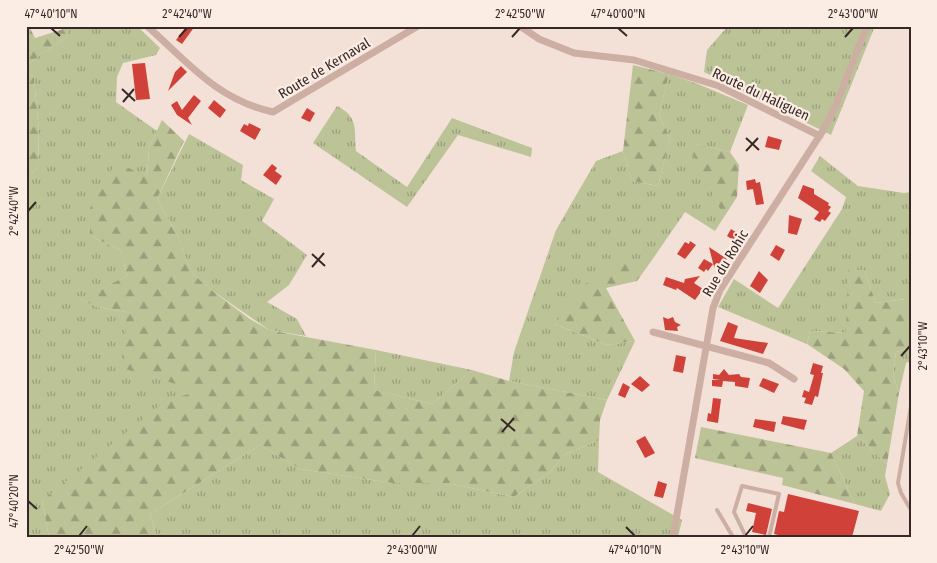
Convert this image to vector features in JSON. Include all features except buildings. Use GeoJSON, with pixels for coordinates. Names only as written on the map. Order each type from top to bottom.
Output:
{"type":"FeatureCollection","features":[{"type":"Feature","properties":{"kind":"street","name":"Route de Kernaval"},"geometry":{"type":"LineString","coordinates":[[147,26],[214,87],[233,99],[257,109],[273,112],[418,26]]}},
{"type":"Feature","properties":{"kind":"street","name":"Route du Haliguen"},"geometry":{"type":"LineString","coordinates":[[520,26],[539,39],[574,53],[634,60],[719,86],[820,136]]}},
{"type":"Feature","properties":{"kind":"street","name":"Rue du Rohic"},"geometry":{"type":"LineString","coordinates":[[673,537],[704,346],[713,308],[720,290],[820,136],[836,105],[867,26]]}},
{"type":"Feature","properties":{"kind":"street"},"geometry":{"type":"LineString","coordinates":[[653,332],[769,363],[794,379]]}},
{"type":"Feature","properties":{"kind":"lane"},"geometry":{"type":"LineString","coordinates":[[911,406],[898,483],[901,493],[911,510]]}},
{"type":"Feature","properties":{"kind":"lane"},"geometry":{"type":"LineString","coordinates":[[746,537],[734,512],[742,486],[779,494],[769,537]]}},
{"type":"Feature","properties":{"kind":"lane"},"geometry":{"type":"LineString","coordinates":[[718,510],[732,537]]}},
{"type":"Feature","properties":{"kind":"green space"},"geometry":{"type":"Polygon","coordinates":[[[26,26],[29,26],[35,38],[70,27],[67,37],[26,65],[26,26]]]}},
{"type":"Feature","properties":{"kind":"green space"},"geometry":{"type":"Polygon","coordinates":[[[69,26],[137,26],[160,48],[156,55],[123,63],[117,77],[116,102],[157,131],[149,147],[147,178],[90,236],[121,250],[127,276],[81,299],[97,307],[126,312],[200,391],[42,501],[49,537],[26,537],[26,178],[38,167],[39,131],[34,78],[26,70],[26,65],[67,37],[69,26]]]}},
{"type":"Feature","properties":{"kind":"green space"},"geometry":{"type":"Polygon","coordinates":[[[728,26],[875,26],[831,135],[704,72],[707,50],[728,26]]]}},
{"type":"Feature","properties":{"kind":"green space"},"geometry":{"type":"Polygon","coordinates":[[[633,65],[669,74],[659,115],[670,138],[658,186],[632,181],[623,151],[633,65]]]}},
{"type":"Feature","properties":{"kind":"green space"},"geometry":{"type":"Polygon","coordinates":[[[26,70],[34,78],[39,131],[38,167],[26,178],[26,70]]]}},
{"type":"Feature","properties":{"kind":"green space"},"geometry":{"type":"Polygon","coordinates":[[[669,74],[748,105],[730,152],[697,144],[694,154],[724,217],[715,231],[685,212],[652,260],[626,260],[555,324],[607,345],[635,341],[607,400],[509,381],[514,352],[556,230],[596,161],[623,151],[632,181],[658,186],[670,138],[659,115],[669,74]]]}},
{"type":"Feature","properties":{"kind":"green space"},"geometry":{"type":"Polygon","coordinates":[[[337,106],[344,110],[352,119],[355,130],[356,151],[407,187],[452,118],[532,148],[531,157],[458,135],[407,207],[313,143],[337,106]]]}},
{"type":"Feature","properties":{"kind":"green space"},"geometry":{"type":"Polygon","coordinates":[[[162,120],[184,141],[157,199],[178,237],[191,272],[250,319],[269,330],[376,350],[374,390],[432,404],[472,370],[509,381],[607,400],[600,420],[599,440],[564,455],[550,472],[514,497],[448,483],[392,483],[300,469],[260,445],[150,514],[157,537],[49,537],[42,501],[165,401],[199,391],[125,369],[126,312],[97,307],[80,299],[127,276],[121,250],[90,236],[90,208],[116,162],[147,177],[149,147],[162,120]]]}},
{"type":"Feature","properties":{"kind":"green space"},"geometry":{"type":"Polygon","coordinates":[[[189,134],[243,165],[241,180],[274,199],[262,221],[307,255],[289,285],[267,302],[297,319],[306,336],[269,330],[210,289],[191,272],[178,237],[157,199],[189,134]]]}},
{"type":"Feature","properties":{"kind":"green space"},"geometry":{"type":"Polygon","coordinates":[[[697,144],[730,152],[739,165],[737,197],[724,217],[693,154],[697,144]]]}},
{"type":"Feature","properties":{"kind":"green space"},"geometry":{"type":"Polygon","coordinates":[[[820,156],[858,186],[904,193],[911,192],[911,304],[905,299],[876,303],[864,270],[847,333],[810,331],[807,344],[718,307],[734,279],[778,308],[842,209],[846,197],[811,171],[820,156]]]}},
{"type":"Feature","properties":{"kind":"green space"},"geometry":{"type":"Polygon","coordinates":[[[626,260],[652,260],[637,281],[606,288],[635,341],[607,345],[555,324],[585,284],[626,260]]]}},
{"type":"Feature","properties":{"kind":"green space"},"geometry":{"type":"Polygon","coordinates":[[[848,270],[864,270],[876,303],[906,299],[911,304],[911,348],[896,352],[893,375],[899,393],[887,464],[857,436],[864,391],[844,369],[807,344],[810,331],[846,333],[848,270]]]}},
{"type":"Feature","properties":{"kind":"green space"},"geometry":{"type":"Polygon","coordinates":[[[911,348],[911,361],[906,363],[899,393],[893,375],[896,352],[911,348]]]}},
{"type":"Feature","properties":{"kind":"green space"},"geometry":{"type":"Polygon","coordinates":[[[376,350],[472,370],[432,404],[374,390],[376,350]]]}},
{"type":"Feature","properties":{"kind":"green space"},"geometry":{"type":"Polygon","coordinates":[[[701,427],[831,453],[855,504],[782,485],[783,478],[695,458],[701,427]]]}},
{"type":"Feature","properties":{"kind":"green space"},"geometry":{"type":"Polygon","coordinates":[[[857,436],[887,464],[885,476],[890,494],[881,511],[855,504],[831,453],[857,436]]]}},
{"type":"Feature","properties":{"kind":"green space"},"geometry":{"type":"Polygon","coordinates":[[[599,440],[598,472],[682,520],[678,537],[157,537],[150,514],[260,445],[300,469],[392,483],[448,483],[514,497],[550,472],[564,455],[599,440]]]}}]}
